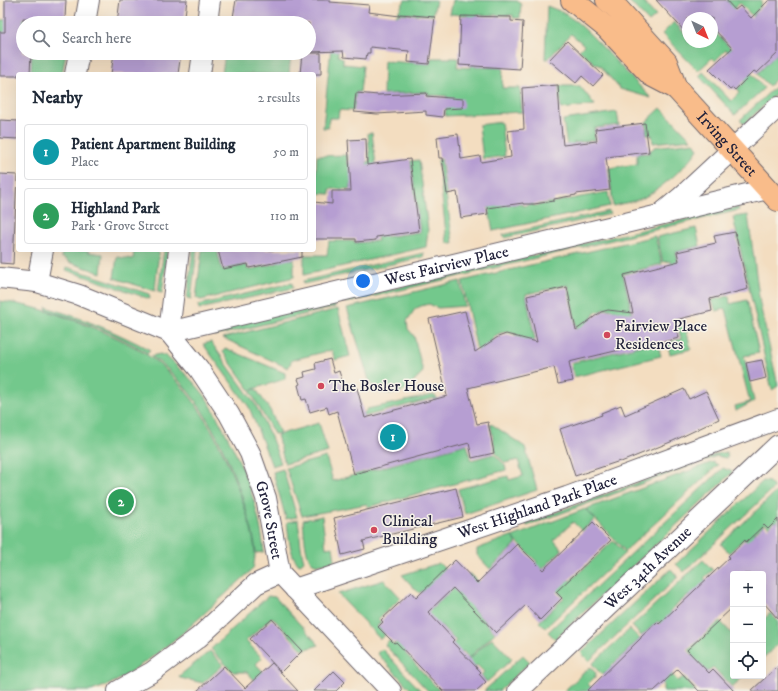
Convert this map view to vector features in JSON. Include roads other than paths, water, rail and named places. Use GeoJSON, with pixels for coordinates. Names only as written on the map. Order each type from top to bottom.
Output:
{"type":"FeatureCollection","features":[{"type":"Feature","properties":{"kind":"main road","name":"Irving Street"},"geometry":{"type":"LineString","coordinates":[[572,0],[607,28],[651,75],[676,88],[773,194]]}},
{"type":"Feature","properties":{"kind":"main road","name":"Irving Street"},"geometry":{"type":"LineString","coordinates":[[607,0],[618,9],[666,62],[676,88]]}},
{"type":"Feature","properties":{"kind":"street"},"geometry":{"type":"LineString","coordinates":[[86,16],[89,0]]}},
{"type":"Feature","properties":{"kind":"street"},"geometry":{"type":"LineString","coordinates":[[208,16],[210,0]]}},
{"type":"Feature","properties":{"kind":"street"},"geometry":{"type":"LineString","coordinates":[[76,72],[78,60]]}},
{"type":"Feature","properties":{"kind":"street"},"geometry":{"type":"LineString","coordinates":[[200,72],[202,60]]}},
{"type":"Feature","properties":{"kind":"street"},"geometry":{"type":"LineString","coordinates":[[659,215],[733,150],[778,107]]}},
{"type":"Feature","properties":{"kind":"street","name":"West Fairview Place"},"geometry":{"type":"LineString","coordinates":[[169,332],[659,215],[773,194]]}},
{"type":"Feature","properties":{"kind":"street"},"geometry":{"type":"LineString","coordinates":[[37,282],[43,252]]}},
{"type":"Feature","properties":{"kind":"street"},"geometry":{"type":"LineString","coordinates":[[0,278],[37,282],[94,300],[169,332],[179,252]]}},
{"type":"Feature","properties":{"kind":"street","name":"Grove Street"},"geometry":{"type":"LineString","coordinates":[[169,332],[199,369],[230,414],[250,453],[266,498],[280,573],[391,691]]}},
{"type":"Feature","properties":{"kind":"street","name":"West Highland Park Place"},"geometry":{"type":"LineString","coordinates":[[295,589],[567,497],[778,419]]}},
{"type":"Feature","properties":{"kind":"street","name":"West 34th Avenue"},"geometry":{"type":"LineString","coordinates":[[518,691],[778,445]]}},
{"type":"Feature","properties":{"kind":"street"},"geometry":{"type":"LineString","coordinates":[[118,691],[152,672],[199,637],[256,584],[280,573]]}},
{"type":"Feature","properties":{"kind":"place","name":"Fairview Place Residences"},"geometry":{"type":"Point","coordinates":[607,335]}},
{"type":"Feature","properties":{"kind":"place","name":"The Bosler House"},"geometry":{"type":"Point","coordinates":[321,386]}},
{"type":"Feature","properties":{"kind":"place","name":"Patient Apartment Building"},"geometry":{"type":"Point","coordinates":[393,437]}},
{"type":"Feature","properties":{"kind":"place","name":"Highland Park"},"geometry":{"type":"Point","coordinates":[121,502]}},
{"type":"Feature","properties":{"kind":"place","name":"Clinical Building"},"geometry":{"type":"Point","coordinates":[374,530]}}]}
